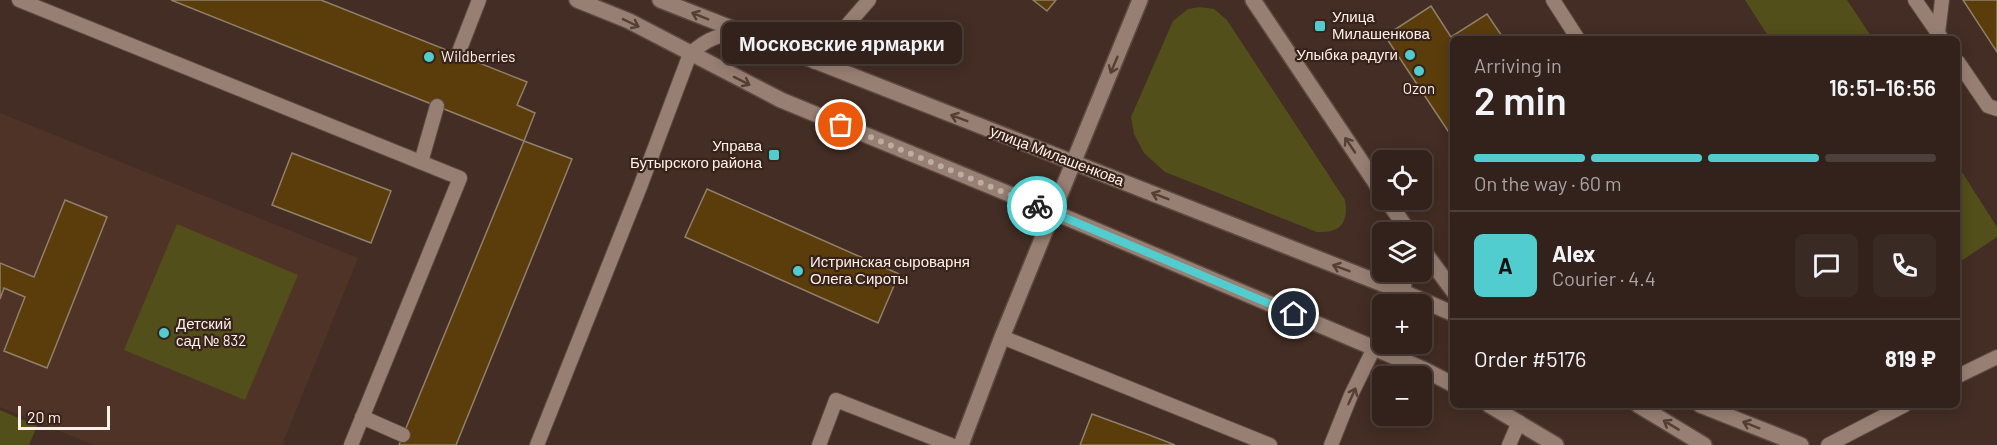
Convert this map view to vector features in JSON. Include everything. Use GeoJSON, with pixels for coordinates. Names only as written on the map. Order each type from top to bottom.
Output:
{"type":"FeatureCollection","features":[{"type":"Feature","properties":{"kind":"main road"},"geometry":{"type":"LineString","coordinates":[[578,0],[628,21],[781,100],[1372,347]]}},
{"type":"Feature","properties":{"kind":"main road","name":"улица Милашенкова"},"geometry":{"type":"LineString","coordinates":[[660,0],[1073,162],[1390,294]]}},
{"type":"Feature","properties":{"kind":"main road"},"geometry":{"type":"LineString","coordinates":[[1253,0],[1372,178]]}},
{"type":"Feature","properties":{"kind":"main road"},"geometry":{"type":"LineString","coordinates":[[961,445],[1073,162],[1141,4]]}},
{"type":"Feature","properties":{"kind":"main road"},"geometry":{"type":"LineString","coordinates":[[1432,262],[1450,287]]}},
{"type":"Feature","properties":{"kind":"main road","name":"улица Милашенкова"},"geometry":{"type":"LineString","coordinates":[[1432,307],[1450,313]]}},
{"type":"Feature","properties":{"kind":"main road"},"geometry":{"type":"LineString","coordinates":[[1388,354],[1450,384]]}},
{"type":"Feature","properties":{"kind":"main road"},"geometry":{"type":"LineString","coordinates":[[1494,408],[1556,445]]}},
{"type":"Feature","properties":{"kind":"main road"},"geometry":{"type":"LineString","coordinates":[[1643,408],[1704,445]]}},
{"type":"Feature","properties":{"kind":"main road"},"geometry":{"type":"LineString","coordinates":[[1708,408],[1802,445]]}},
{"type":"Feature","properties":{"kind":"lane"},"geometry":{"type":"LineString","coordinates":[[19,0],[460,178],[351,445]]}},
{"type":"Feature","properties":{"kind":"lane"},"geometry":{"type":"LineString","coordinates":[[458,54],[479,0]]}},
{"type":"Feature","properties":{"kind":"lane"},"geometry":{"type":"LineString","coordinates":[[815,62],[869,0]]}},
{"type":"Feature","properties":{"kind":"lane"},"geometry":{"type":"LineString","coordinates":[[1553,0],[1576,36]]}},
{"type":"Feature","properties":{"kind":"lane"},"geometry":{"type":"LineString","coordinates":[[1915,0],[1940,36]]}},
{"type":"Feature","properties":{"kind":"lane"},"geometry":{"type":"LineString","coordinates":[[1940,36],[1942,0]]}},
{"type":"Feature","properties":{"kind":"lane"},"geometry":{"type":"LineString","coordinates":[[537,445],[690,54],[715,36],[744,34]]}},
{"type":"Feature","properties":{"kind":"lane"},"geometry":{"type":"LineString","coordinates":[[1960,65],[1988,106],[1997,109]]}},
{"type":"Feature","properties":{"kind":"lane"},"geometry":{"type":"LineString","coordinates":[[421,162],[436,106]]}},
{"type":"Feature","properties":{"kind":"lane"},"geometry":{"type":"LineString","coordinates":[[1002,337],[1270,445]]}},
{"type":"Feature","properties":{"kind":"lane"},"geometry":{"type":"LineString","coordinates":[[1331,445],[1372,352]]}},
{"type":"Feature","properties":{"kind":"lane"},"geometry":{"type":"LineString","coordinates":[[1960,375],[1997,357]]}},
{"type":"Feature","properties":{"kind":"lane"},"geometry":{"type":"LineString","coordinates":[[819,445],[836,400],[951,445]]}},
{"type":"Feature","properties":{"kind":"lane"},"geometry":{"type":"LineString","coordinates":[[1827,445],[1899,408]]}},
{"type":"Feature","properties":{"kind":"lane"},"geometry":{"type":"LineString","coordinates":[[362,417],[403,435]]}},
{"type":"Feature","properties":{"kind":"lane"},"geometry":{"type":"LineString","coordinates":[[1509,445],[1519,422]]}},
{"type":"Feature","properties":{"kind":"shaded area"},"geometry":{"type":"Polygon","coordinates":[[[1745,0],[1847,0],[1871,36],[1768,36],[1745,0]]]}},
{"type":"Feature","properties":{"kind":"shaded area"},"geometry":{"type":"Polygon","coordinates":[[[1200,7],[1214,9],[1227,20],[1345,200],[1346,215],[1337,228],[1332,231],[1317,232],[1165,172],[1144,153],[1134,134],[1131,117],[1173,21],[1188,9],[1200,7]]]}},
{"type":"Feature","properties":{"kind":"shaded area","name":"Детский сад № 832"},"geometry":{"type":"Polygon","coordinates":[[[0,113],[358,258],[282,445],[94,445],[0,407],[0,113]]]}},
{"type":"Feature","properties":{"kind":"shaded area"},"geometry":{"type":"Polygon","coordinates":[[[1960,169],[1997,227],[1997,237],[1960,262],[1960,169]]]}},
{"type":"Feature","properties":{"kind":"shaded area"},"geometry":{"type":"Polygon","coordinates":[[[177,224],[298,275],[245,400],[124,350],[177,224]]]}},
{"type":"Feature","properties":{"kind":"shaded area"},"geometry":{"type":"Polygon","coordinates":[[[0,410],[37,426],[29,445],[0,445],[0,410]]]}},
{"type":"Feature","properties":{"kind":"building"},"geometry":{"type":"Polygon","coordinates":[[[171,0],[321,0],[527,82],[517,105],[535,113],[524,141],[171,0]]]}},
{"type":"Feature","properties":{"kind":"building"},"geometry":{"type":"Polygon","coordinates":[[[1033,0],[1056,0],[1047,11],[1033,0]]]}},
{"type":"Feature","properties":{"kind":"building"},"geometry":{"type":"Polygon","coordinates":[[[1963,0],[1997,0],[1997,52],[1963,0]]]}},
{"type":"Feature","properties":{"kind":"building"},"geometry":{"type":"Polygon","coordinates":[[[1431,6],[1450,36],[1450,134],[1385,36],[1431,6]]]}},
{"type":"Feature","properties":{"kind":"building"},"geometry":{"type":"Polygon","coordinates":[[[1487,14],[1502,36],[1453,36],[1487,14]]]}},
{"type":"Feature","properties":{"kind":"building"},"geometry":{"type":"Polygon","coordinates":[[[524,141],[572,159],[456,445],[399,445],[524,141]]]}},
{"type":"Feature","properties":{"kind":"building"},"geometry":{"type":"Polygon","coordinates":[[[292,153],[391,191],[371,243],[272,205],[292,153]]]}},
{"type":"Feature","properties":{"kind":"building"},"geometry":{"type":"Polygon","coordinates":[[[707,189],[899,274],[878,323],[685,237],[707,189]]]}},
{"type":"Feature","properties":{"kind":"building"},"geometry":{"type":"Polygon","coordinates":[[[65,200],[107,217],[47,368],[4,351],[25,297],[4,288],[0,299],[0,263],[34,277],[65,200]]]}},
{"type":"Feature","properties":{"kind":"building"},"geometry":{"type":"Polygon","coordinates":[[[1092,414],[1152,436],[1175,445],[1080,445],[1092,414]]]}},
{"type":"Feature","properties":{"kind":"way so far"},"geometry":{"type":"LineString","coordinates":[[841,125],[1037,206]]}},
{"type":"Feature","properties":{"kind":"place","name":"Улица Милашенкова"},"geometry":{"type":"Point","coordinates":[1320,26]}},
{"type":"Feature","properties":{"kind":"place","name":"Улыбка радуги"},"geometry":{"type":"Point","coordinates":[1410,55]}},
{"type":"Feature","properties":{"kind":"place","name":"Wildberries"},"geometry":{"type":"Point","coordinates":[429,57]}},
{"type":"Feature","properties":{"kind":"place","name":"Ozon"},"geometry":{"type":"Point","coordinates":[1419,71]}},
{"type":"Feature","properties":{"kind":"place","name":"Московские ярмарки"},"geometry":{"type":"Point","coordinates":[841,125]}},
{"type":"Feature","properties":{"kind":"place","name":"Управа Бутырского района"},"geometry":{"type":"Point","coordinates":[774,155]}},
{"type":"Feature","properties":{"kind":"place","name":"Истринская сыроварня Олега Сироты"},"geometry":{"type":"Point","coordinates":[798,271]}},
{"type":"Feature","properties":{"kind":"place","name":"Детский сад № 832"},"geometry":{"type":"Point","coordinates":[164,333]}},
{"type":"Feature","properties":{"kind":"route"},"geometry":{"type":"LineString","coordinates":[[1037,206],[1294,314]]}}]}
